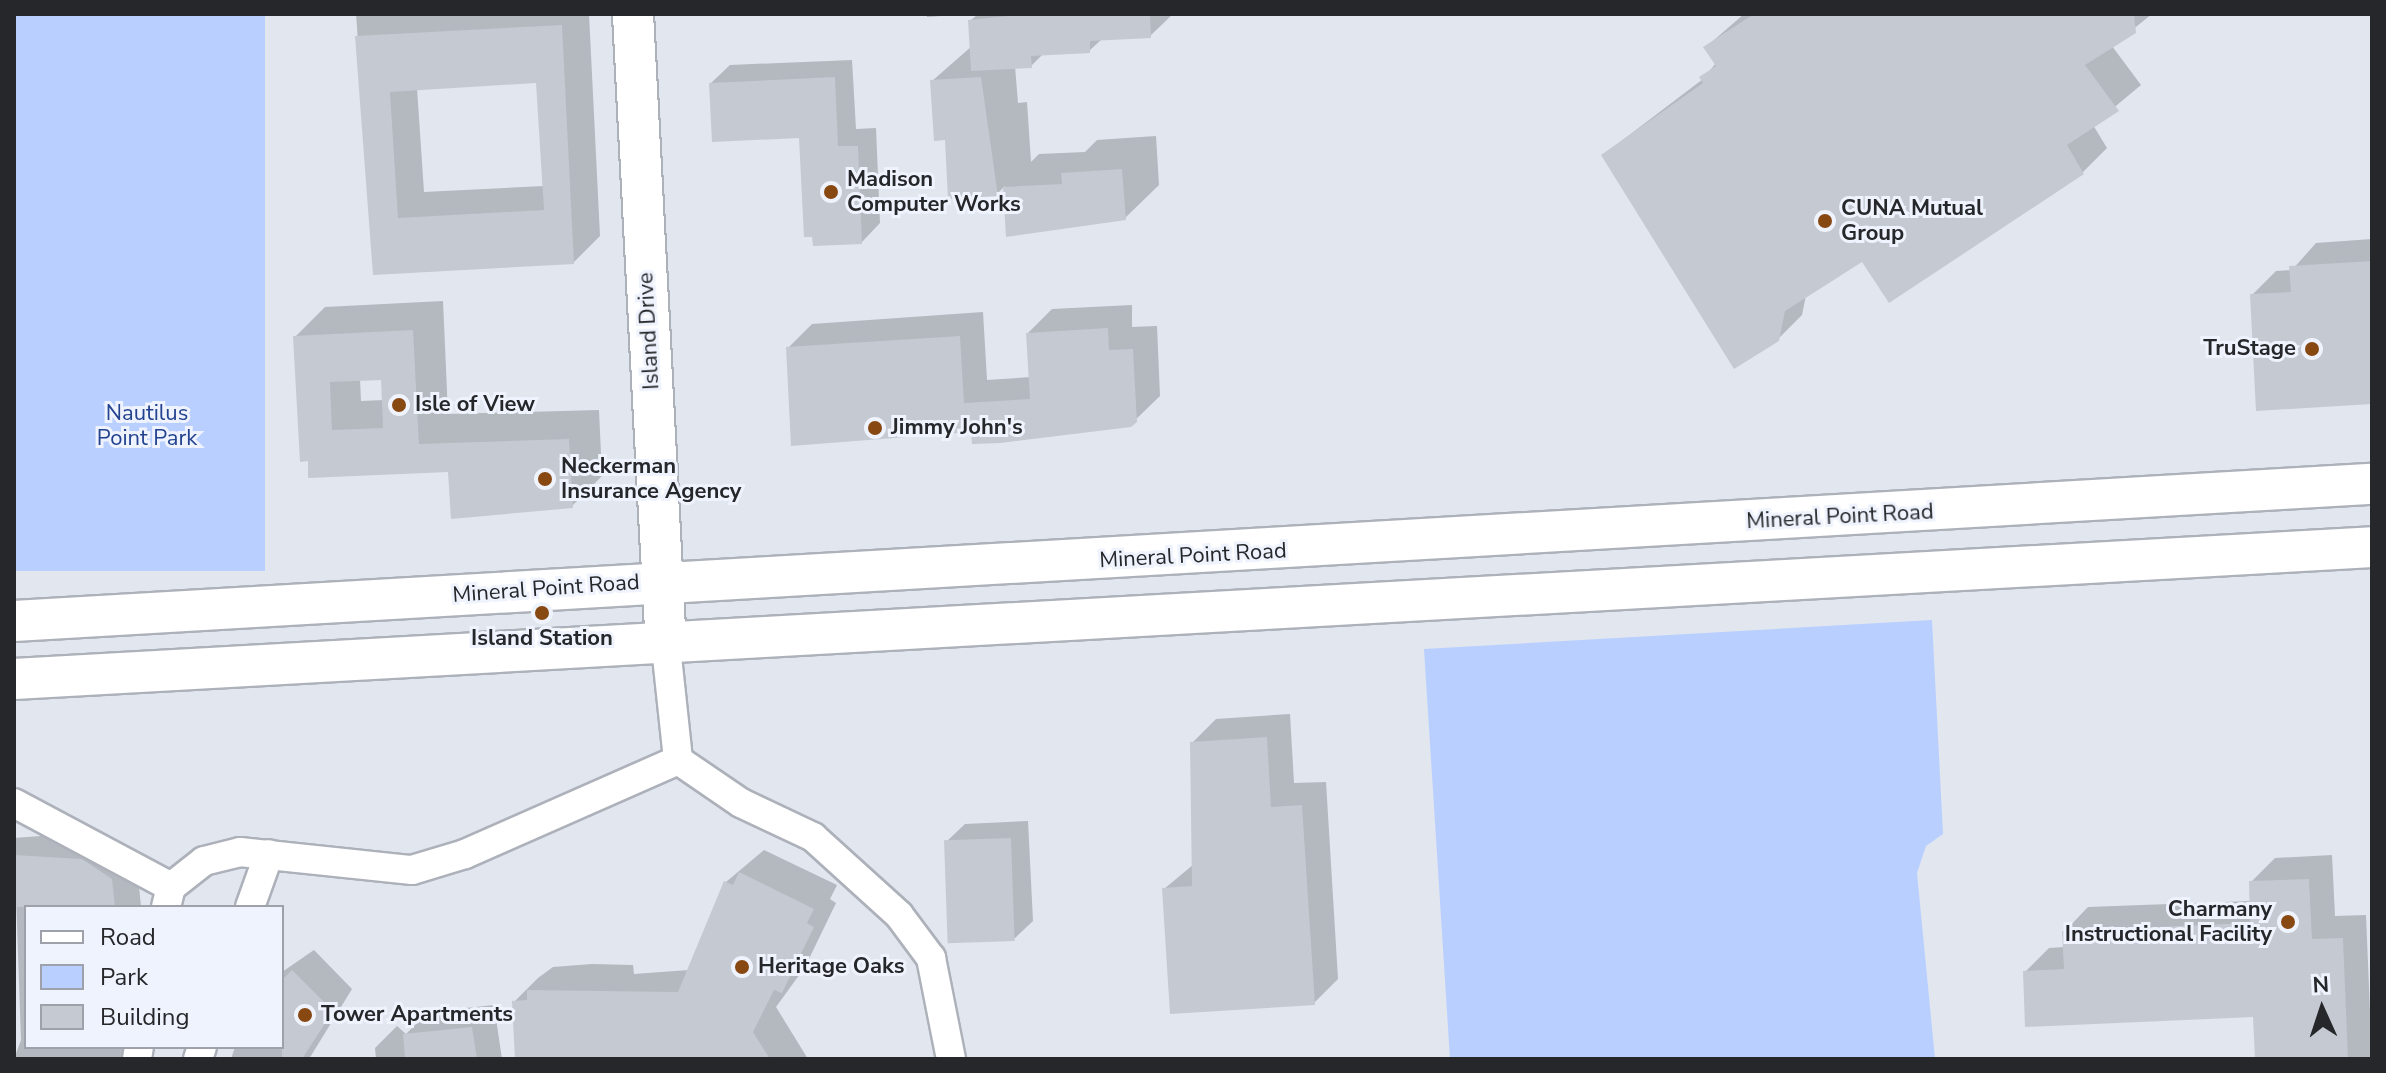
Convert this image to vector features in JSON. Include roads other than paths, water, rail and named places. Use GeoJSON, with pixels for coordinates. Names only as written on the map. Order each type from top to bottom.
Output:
{"type":"FeatureCollection","features":[{"type":"Feature","properties":{"kind":"main road","name":"Island Drive"},"geometry":{"type":"LineString","coordinates":[[633,14],[666,647]]}},
{"type":"Feature","properties":{"kind":"main road","name":"Mineral Point Road"},"geometry":{"type":"LineString","coordinates":[[14,621],[2372,484]]}},
{"type":"Feature","properties":{"kind":"main road"},"geometry":{"type":"LineString","coordinates":[[14,679],[666,647],[2372,547]]}},
{"type":"Feature","properties":{"kind":"street"},"geometry":{"type":"LineString","coordinates":[[666,647],[678,760],[741,803],[813,837],[899,915],[931,958],[951,1059]]}},
{"type":"Feature","properties":{"kind":"street"},"geometry":{"type":"LineString","coordinates":[[14,803],[168,897],[204,861],[269,854],[412,870],[465,854],[678,760]]}},
{"type":"Feature","properties":{"kind":"street"},"geometry":{"type":"LineString","coordinates":[[251,905],[269,854]]}},
{"type":"Feature","properties":{"kind":"place","name":"Madison Computer Works"},"geometry":{"type":"Point","coordinates":[831,192]}},
{"type":"Feature","properties":{"kind":"place","name":"CUNA Mutual Group"},"geometry":{"type":"Point","coordinates":[1825,221]}},
{"type":"Feature","properties":{"kind":"place","name":"TruStage"},"geometry":{"type":"Point","coordinates":[2312,349]}},
{"type":"Feature","properties":{"kind":"place","name":"Isle of View"},"geometry":{"type":"Point","coordinates":[399,405]}},
{"type":"Feature","properties":{"kind":"place","name":"Jimmy John's"},"geometry":{"type":"Point","coordinates":[875,428]}},
{"type":"Feature","properties":{"kind":"place","name":"Neckerman Insurance Agency"},"geometry":{"type":"Point","coordinates":[545,479]}},
{"type":"Feature","properties":{"kind":"place","name":"Island Station"},"geometry":{"type":"Point","coordinates":[542,613]}},
{"type":"Feature","properties":{"kind":"place","name":"Charmany Instructional Facility"},"geometry":{"type":"Point","coordinates":[2288,922]}},
{"type":"Feature","properties":{"kind":"place","name":"Heritage Oaks"},"geometry":{"type":"Point","coordinates":[742,967]}},
{"type":"Feature","properties":{"kind":"place","name":"Tower Apartments"},"geometry":{"type":"Point","coordinates":[305,1015]}},
{"type":"Feature","properties":{"kind":"park label","name":"Nautilus Point Park"},"geometry":{"type":"Point","coordinates":[147,426]}}]}
